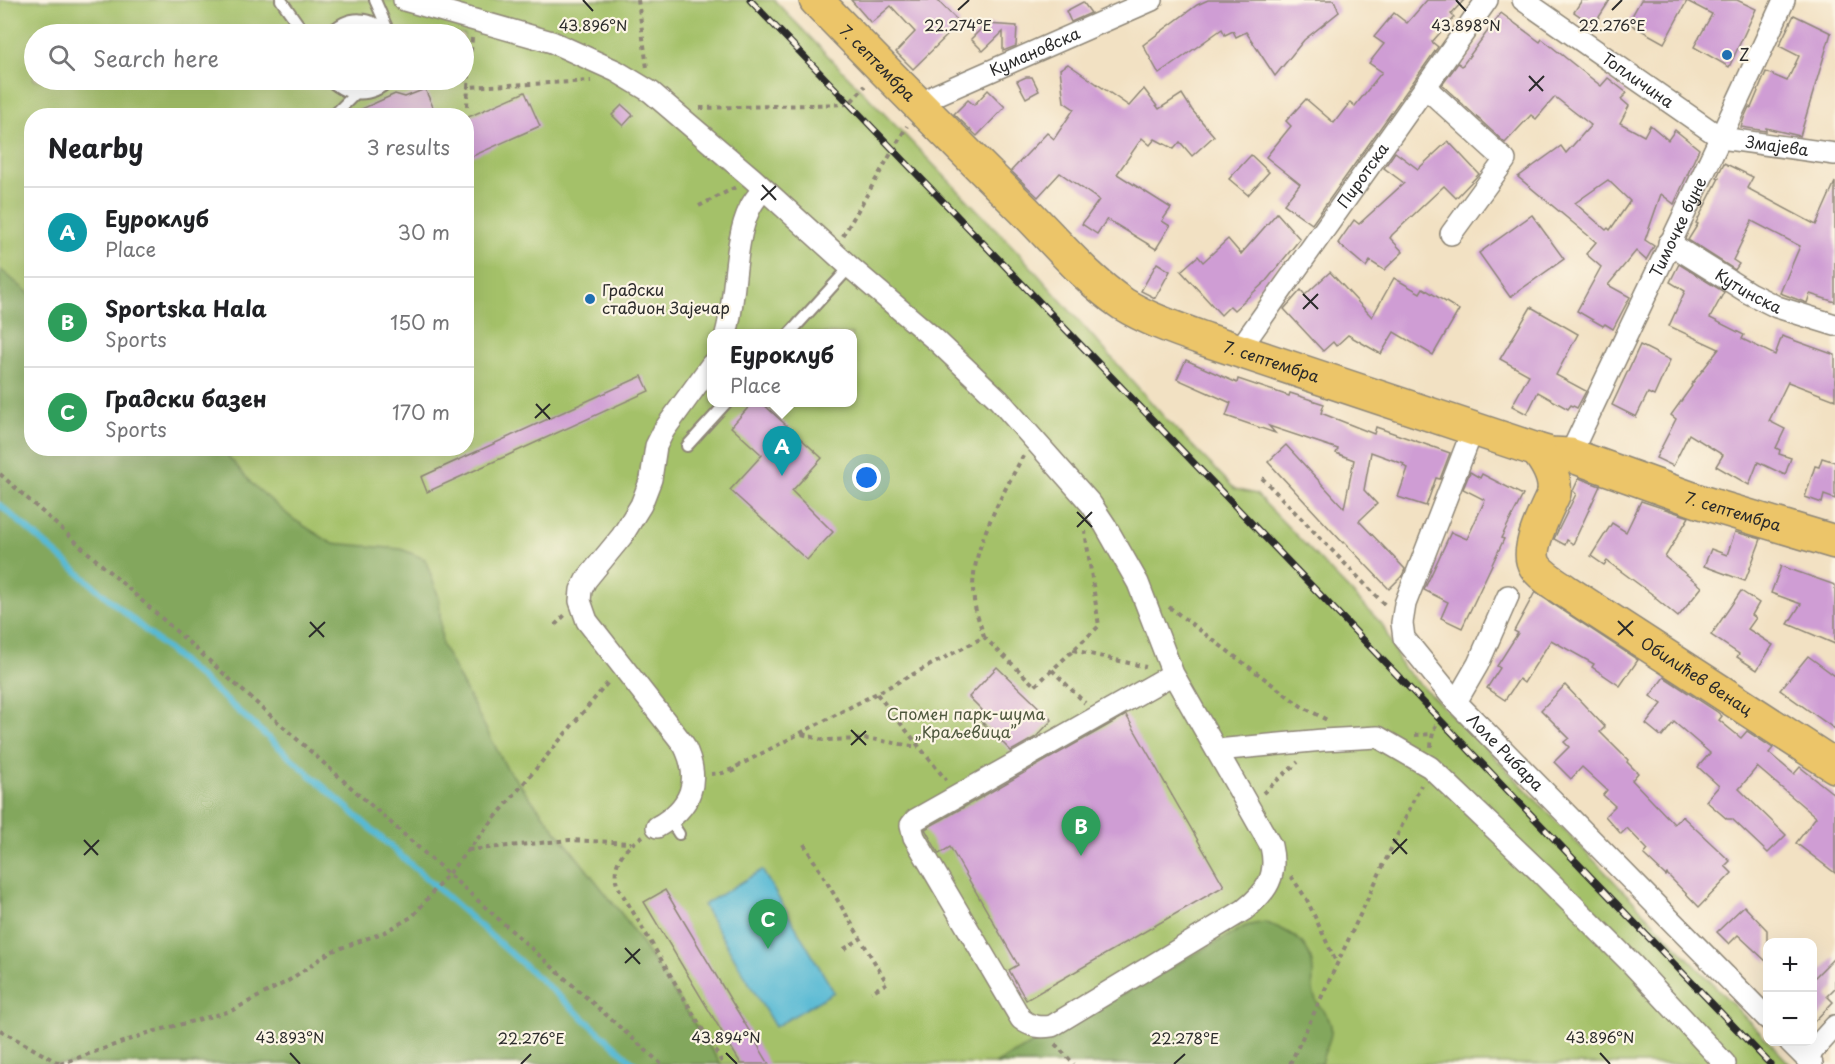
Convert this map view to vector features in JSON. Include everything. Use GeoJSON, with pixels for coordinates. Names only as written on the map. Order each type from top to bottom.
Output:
{"type":"FeatureCollection","features":[{"type":"Feature","properties":{"kind":"main road","name":"7. септембра"},"geometry":{"type":"LineString","coordinates":[[816,0],[1075,262],[1124,304],[1178,330],[1473,429],[1551,454],[1570,455],[1701,502],[1835,542]]}},
{"type":"Feature","properties":{"kind":"main road","name":"Обилићев венац"},"geometry":{"type":"LineString","coordinates":[[1537,450],[1550,470],[1555,486],[1554,494],[1534,543],[1533,561],[1542,573],[1564,590],[1835,765]]}},
{"type":"Feature","properties":{"kind":"street"},"geometry":{"type":"LineString","coordinates":[[405,0],[552,42],[651,92],[938,342],[999,400],[1090,504],[1105,525],[1138,583],[1173,674],[1271,846],[1274,867],[1272,876],[1259,898],[1244,910],[1052,1026],[1040,1028],[1030,1025],[1021,1019],[911,830],[911,825],[915,820],[958,795],[1173,674]]}},
{"type":"Feature","properties":{"kind":"street","name":"Кумановска"},"geometry":{"type":"LineString","coordinates":[[919,106],[936,95],[1152,0]]}},
{"type":"Feature","properties":{"kind":"street","name":"Пиротска"},"geometry":{"type":"LineString","coordinates":[[1239,350],[1487,0]]}},
{"type":"Feature","properties":{"kind":"street","name":"Топличина"},"geometry":{"type":"LineString","coordinates":[[1523,0],[1721,138]]}},
{"type":"Feature","properties":{"kind":"street","name":"Тимочке буне"},"geometry":{"type":"LineString","coordinates":[[1570,455],[1784,0]]}},
{"type":"Feature","properties":{"kind":"street"},"geometry":{"type":"LineString","coordinates":[[1426,88],[1505,160],[1451,234]]}},
{"type":"Feature","properties":{"kind":"street","name":"Змајева"},"geometry":{"type":"LineString","coordinates":[[1721,138],[1835,154]]}},
{"type":"Feature","properties":{"kind":"street"},"geometry":{"type":"LineString","coordinates":[[727,329],[731,318],[743,228],[758,183]]}},
{"type":"Feature","properties":{"kind":"street","name":"Кутинска"},"geometry":{"type":"LineString","coordinates":[[1669,243],[1749,293],[1777,307],[1835,325]]}},
{"type":"Feature","properties":{"kind":"street"},"geometry":{"type":"LineString","coordinates":[[668,827],[690,793],[694,776],[692,760],[684,745],[587,621],[580,601],[581,590],[586,580],[622,536],[641,505],[651,478],[657,446],[663,430],[707,370]]}},
{"type":"Feature","properties":{"kind":"street"},"geometry":{"type":"LineString","coordinates":[[1402,623],[1406,604],[1473,429]]}},
{"type":"Feature","properties":{"kind":"street"},"geometry":{"type":"LineString","coordinates":[[1456,702],[1478,664],[1508,596]]}},
{"type":"Feature","properties":{"kind":"street","name":"Лоле Рибара"},"geometry":{"type":"LineString","coordinates":[[1402,623],[1404,638],[1456,702],[1763,1015]]}},
{"type":"Feature","properties":{"kind":"street"},"geometry":{"type":"LineString","coordinates":[[1217,750],[1378,737],[1430,767],[1633,965],[1725,1064]]}},
{"type":"Feature","properties":{"kind":"street"},"geometry":{"type":"LineString","coordinates":[[1795,1046],[1809,1061],[1835,1026]]}},
{"type":"Feature","properties":{"kind":"lane"},"geometry":{"type":"LineString","coordinates":[[280,0],[297,24]]}},
{"type":"Feature","properties":{"kind":"lane"},"geometry":{"type":"LineString","coordinates":[[375,0],[386,24]]}},
{"type":"Feature","properties":{"kind":"lane"},"geometry":{"type":"LineString","coordinates":[[343,24],[356,19],[378,24]]}},
{"type":"Feature","properties":{"kind":"lane"},"geometry":{"type":"LineString","coordinates":[[344,90],[355,94],[377,90]]}},
{"type":"Feature","properties":{"kind":"lane"},"geometry":{"type":"LineString","coordinates":[[341,108],[355,94]]}},
{"type":"Feature","properties":{"kind":"lane"},"geometry":{"type":"LineString","coordinates":[[793,329],[850,267]]}},
{"type":"Feature","properties":{"kind":"lane"},"geometry":{"type":"LineString","coordinates":[[687,446],[722,407]]}},
{"type":"Feature","properties":{"kind":"path"},"geometry":{"type":"LineString","coordinates":[[638,0],[651,92]]}},
{"type":"Feature","properties":{"kind":"path"},"geometry":{"type":"LineString","coordinates":[[473,24],[474,18]]}},
{"type":"Feature","properties":{"kind":"path"},"geometry":{"type":"LineString","coordinates":[[670,108],[849,104],[882,68]]}},
{"type":"Feature","properties":{"kind":"path"},"geometry":{"type":"LineString","coordinates":[[474,87],[631,80]]}},
{"type":"Feature","properties":{"kind":"path"},"geometry":{"type":"LineString","coordinates":[[467,106],[468,90]]}},
{"type":"Feature","properties":{"kind":"path"},"geometry":{"type":"LineString","coordinates":[[834,252],[919,106]]}},
{"type":"Feature","properties":{"kind":"path"},"geometry":{"type":"LineString","coordinates":[[699,206],[758,183]]}},
{"type":"Feature","properties":{"kind":"path"},"geometry":{"type":"LineString","coordinates":[[1033,437],[992,516],[976,564],[974,600],[984,637],[1035,686],[1099,626],[1085,535],[1090,504]]}},
{"type":"Feature","properties":{"kind":"path"},"geometry":{"type":"LineString","coordinates":[[0,474],[662,1064]]}},
{"type":"Feature","properties":{"kind":"path"},"geometry":{"type":"LineString","coordinates":[[1262,478],[1402,623]]}},
{"type":"Feature","properties":{"kind":"path"},"geometry":{"type":"LineString","coordinates":[[1138,583],[1301,706],[1362,738]]}},
{"type":"Feature","properties":{"kind":"path"},"geometry":{"type":"LineString","coordinates":[[694,776],[723,773],[732,769],[984,637]]}},
{"type":"Feature","properties":{"kind":"path"},"geometry":{"type":"LineString","coordinates":[[1073,650],[1173,674]]}},
{"type":"Feature","properties":{"kind":"path"},"geometry":{"type":"LineString","coordinates":[[0,1030],[60,1064],[148,1032],[231,1011],[288,981],[330,952],[385,932],[412,916],[622,666]]}},
{"type":"Feature","properties":{"kind":"path"},"geometry":{"type":"LineString","coordinates":[[1052,670],[1098,716]]}},
{"type":"Feature","properties":{"kind":"path"},"geometry":{"type":"LineString","coordinates":[[877,694],[958,795]]}},
{"type":"Feature","properties":{"kind":"path"},"geometry":{"type":"LineString","coordinates":[[801,733],[823,740],[871,739],[919,747]]}},
{"type":"Feature","properties":{"kind":"path"},"geometry":{"type":"LineString","coordinates":[[1249,805],[1323,740]]}},
{"type":"Feature","properties":{"kind":"path"},"geometry":{"type":"LineString","coordinates":[[1290,1064],[1430,767]]}},
{"type":"Feature","properties":{"kind":"path"},"geometry":{"type":"LineString","coordinates":[[732,769],[735,775]]}},
{"type":"Feature","properties":{"kind":"path"},"geometry":{"type":"LineString","coordinates":[[467,850],[570,840],[632,843],[668,827]]}},
{"type":"Feature","properties":{"kind":"path"},"geometry":{"type":"LineString","coordinates":[[632,843],[617,862],[615,877],[617,885],[723,1064]]}},
{"type":"Feature","properties":{"kind":"path"},"geometry":{"type":"LineString","coordinates":[[804,844],[887,983],[871,992]]}},
{"type":"Feature","properties":{"kind":"path"},"geometry":{"type":"LineString","coordinates":[[1271,846],[1307,900],[1337,963]]}},
{"type":"Feature","properties":{"kind":"path"},"geometry":{"type":"LineString","coordinates":[[844,949],[860,939]]}},
{"type":"Feature","properties":{"kind":"path"},"geometry":{"type":"LineString","coordinates":[[1050,1039],[1074,1064]]}},
{"type":"Feature","properties":{"kind":"green space","name":"Спомен парк-шума „Краљевица”"},"geometry":{"type":"Polygon","coordinates":[[[0,0],[774,0],[1017,251],[1165,418],[1235,489],[1256,494],[1382,624],[1402,667],[1482,744],[1763,1036],[1763,1046],[1773,1046],[1790,1064],[0,1064],[0,0]]]}},
{"type":"Feature","properties":{"kind":"green space"},"geometry":{"type":"Polygon","coordinates":[[[0,269],[24,289],[24,456],[228,456],[252,484],[293,519],[331,543],[401,549],[425,559],[439,598],[442,645],[506,767],[624,917],[721,1064],[0,1064],[0,269]]]}},
{"type":"Feature","properties":{"kind":"green space"},"geometry":{"type":"Polygon","coordinates":[[[1264,922],[1282,929],[1297,939],[1304,945],[1312,961],[1314,997],[1329,1019],[1331,1028],[1321,1064],[995,1064],[1246,926],[1264,922]]]}},
{"type":"Feature","properties":{"kind":"water"},"geometry":{"type":"Polygon","coordinates":[[[762,870],[834,992],[775,1027],[703,905],[762,870]]]}},
{"type":"Feature","properties":{"kind":"building"},"geometry":{"type":"Polygon","coordinates":[[[851,0],[937,0],[960,23],[913,69],[896,52],[915,32],[891,6],[871,23],[851,0]]]}},
{"type":"Feature","properties":{"kind":"building"},"geometry":{"type":"Polygon","coordinates":[[[1208,0],[1334,0],[1339,12],[1304,40],[1275,76],[1246,32],[1236,37],[1233,31],[1225,35],[1222,29],[1159,74],[1143,45],[1197,5],[1208,0]]]}},
{"type":"Feature","properties":{"kind":"building"},"geometry":{"type":"Polygon","coordinates":[[[1427,0],[1464,0],[1451,14],[1454,17],[1432,42],[1438,47],[1312,224],[1284,204],[1300,184],[1266,157],[1291,126],[1286,121],[1306,99],[1334,123],[1350,102],[1355,106],[1382,72],[1369,63],[1384,44],[1374,37],[1394,13],[1407,23],[1427,0]]]}},
{"type":"Feature","properties":{"kind":"building"},"geometry":{"type":"Polygon","coordinates":[[[1582,0],[1610,0],[1592,28],[1579,20],[1581,17],[1574,12],[1582,0]]]}},
{"type":"Feature","properties":{"kind":"building"},"geometry":{"type":"Polygon","coordinates":[[[1641,0],[1737,0],[1756,9],[1729,67],[1694,47],[1712,14],[1687,1],[1664,43],[1628,23],[1641,0]]]}},
{"type":"Feature","properties":{"kind":"building"},"geometry":{"type":"Polygon","coordinates":[[[1083,2],[1091,13],[1071,22],[1066,11],[1083,2]]]}},
{"type":"Feature","properties":{"kind":"building"},"geometry":{"type":"Polygon","coordinates":[[[1501,13],[1540,42],[1542,39],[1601,86],[1608,78],[1627,93],[1621,99],[1629,106],[1620,123],[1644,136],[1650,125],[1668,140],[1675,130],[1699,149],[1674,204],[1661,194],[1645,240],[1654,246],[1646,260],[1636,251],[1608,285],[1630,297],[1613,329],[1577,311],[1601,267],[1586,254],[1596,242],[1518,177],[1561,146],[1566,153],[1591,125],[1555,97],[1536,119],[1531,115],[1505,143],[1442,85],[1458,63],[1462,66],[1501,13]],[[1608,180],[1575,203],[1606,230],[1608,228],[1610,230],[1630,201],[1608,180]]]}},
{"type":"Feature","properties":{"kind":"building"},"geometry":{"type":"Polygon","coordinates":[[[1794,15],[1831,33],[1800,136],[1766,128],[1766,131],[1741,127],[1766,72],[1787,81],[1799,56],[1779,46],[1794,15]]]}},
{"type":"Feature","properties":{"kind":"building"},"geometry":{"type":"Polygon","coordinates":[[[986,24],[1017,26],[1016,46],[1003,51],[1003,32],[983,51],[971,39],[986,24]]]}},
{"type":"Feature","properties":{"kind":"building"},"geometry":{"type":"Polygon","coordinates":[[[1068,64],[1129,106],[1144,89],[1159,109],[1182,94],[1214,136],[1192,156],[1180,142],[1174,149],[1155,139],[1150,145],[1142,138],[1117,174],[1171,208],[1162,221],[1170,226],[1156,249],[1107,219],[1097,234],[1082,224],[1099,200],[1060,173],[1038,197],[1011,171],[1047,133],[1054,139],[1074,109],[1064,102],[1060,69],[1068,64]]]}},
{"type":"Feature","properties":{"kind":"building"},"geometry":{"type":"Polygon","coordinates":[[[1032,77],[1039,91],[1026,98],[1017,81],[1032,77]]]}},
{"type":"Feature","properties":{"kind":"building"},"geometry":{"type":"Polygon","coordinates":[[[425,90],[433,108],[364,108],[395,94],[405,97],[425,90]]]}},
{"type":"Feature","properties":{"kind":"building"},"geometry":{"type":"Polygon","coordinates":[[[988,90],[1005,107],[977,136],[954,114],[968,100],[974,105],[988,90]]]}},
{"type":"Feature","properties":{"kind":"building"},"geometry":{"type":"Polygon","coordinates":[[[525,92],[540,126],[474,155],[474,114],[525,92]]]}},
{"type":"Feature","properties":{"kind":"building"},"geometry":{"type":"Polygon","coordinates":[[[622,105],[633,115],[623,126],[612,115],[622,105]]]}},
{"type":"Feature","properties":{"kind":"building"},"geometry":{"type":"Polygon","coordinates":[[[1448,141],[1479,174],[1456,198],[1444,186],[1392,235],[1390,238],[1403,252],[1384,270],[1370,261],[1366,267],[1338,243],[1354,220],[1359,224],[1404,183],[1384,168],[1395,152],[1418,169],[1448,141]]]}},
{"type":"Feature","properties":{"kind":"building"},"geometry":{"type":"Polygon","coordinates":[[[1251,155],[1269,172],[1248,195],[1229,179],[1251,155]]]}},
{"type":"Feature","properties":{"kind":"building"},"geometry":{"type":"Polygon","coordinates":[[[1724,163],[1753,177],[1747,188],[1816,225],[1835,182],[1835,302],[1810,294],[1807,303],[1780,293],[1800,246],[1752,221],[1733,260],[1739,264],[1735,270],[1688,240],[1698,224],[1696,223],[1719,178],[1717,177],[1724,163]]]}},
{"type":"Feature","properties":{"kind":"building"},"geometry":{"type":"Polygon","coordinates":[[[1277,213],[1300,239],[1266,281],[1234,310],[1230,306],[1221,315],[1181,271],[1198,256],[1203,262],[1228,239],[1241,254],[1277,213]]]}},
{"type":"Feature","properties":{"kind":"building"},"geometry":{"type":"Polygon","coordinates":[[[1532,215],[1564,259],[1510,297],[1479,253],[1532,215]]]}},
{"type":"Feature","properties":{"kind":"building"},"geometry":{"type":"Polygon","coordinates":[[[1157,263],[1170,271],[1155,298],[1141,291],[1157,263]]]}},
{"type":"Feature","properties":{"kind":"building"},"geometry":{"type":"Polygon","coordinates":[[[1679,264],[1724,292],[1710,318],[1744,335],[1742,339],[1775,355],[1782,336],[1835,355],[1835,400],[1788,382],[1769,421],[1785,429],[1776,448],[1780,450],[1779,454],[1791,458],[1785,475],[1758,462],[1749,485],[1716,466],[1723,455],[1689,434],[1673,466],[1656,458],[1676,419],[1671,415],[1719,349],[1669,326],[1685,291],[1670,282],[1679,264]]]}},
{"type":"Feature","properties":{"kind":"building"},"geometry":{"type":"Polygon","coordinates":[[[1330,272],[1372,317],[1394,278],[1420,293],[1423,288],[1459,310],[1433,355],[1394,332],[1381,354],[1348,335],[1336,346],[1333,342],[1323,351],[1284,309],[1301,290],[1305,295],[1330,272]]]}},
{"type":"Feature","properties":{"kind":"building"},"geometry":{"type":"Polygon","coordinates":[[[1531,307],[1578,334],[1556,375],[1586,391],[1577,408],[1571,405],[1568,409],[1538,392],[1527,414],[1512,406],[1529,375],[1500,359],[1531,307]]]}},
{"type":"Feature","properties":{"kind":"building"},"geometry":{"type":"Polygon","coordinates":[[[1640,345],[1670,360],[1654,396],[1648,393],[1636,417],[1612,405],[1640,345]]]}},
{"type":"Feature","properties":{"kind":"building"},"geometry":{"type":"Polygon","coordinates":[[[1186,360],[1237,383],[1238,379],[1289,396],[1290,393],[1324,404],[1321,413],[1374,434],[1376,427],[1450,453],[1440,479],[1436,478],[1426,506],[1398,497],[1408,468],[1403,466],[1404,464],[1371,452],[1364,490],[1377,504],[1359,521],[1405,569],[1402,576],[1389,589],[1268,462],[1286,445],[1344,508],[1354,460],[1336,453],[1338,449],[1269,426],[1275,433],[1226,416],[1231,403],[1177,379],[1186,360]]]}},
{"type":"Feature","properties":{"kind":"building"},"geometry":{"type":"Polygon","coordinates":[[[642,376],[649,391],[427,492],[421,477],[467,456],[474,456],[474,453],[642,376]]]}},
{"type":"Feature","properties":{"kind":"building"},"geometry":{"type":"Polygon","coordinates":[[[749,407],[766,407],[822,458],[792,491],[833,532],[807,560],[730,490],[762,455],[731,427],[749,407]]]}},
{"type":"Feature","properties":{"kind":"building"},"geometry":{"type":"Polygon","coordinates":[[[1822,458],[1835,462],[1835,499],[1824,495],[1822,503],[1805,497],[1815,466],[1819,467],[1822,458]]]}},
{"type":"Feature","properties":{"kind":"building"},"geometry":{"type":"Polygon","coordinates":[[[1470,472],[1480,478],[1482,474],[1523,495],[1501,538],[1504,539],[1462,628],[1441,618],[1448,602],[1424,590],[1451,532],[1467,539],[1485,500],[1463,489],[1470,472]]]}},
{"type":"Feature","properties":{"kind":"building"},"geometry":{"type":"Polygon","coordinates":[[[1579,478],[1600,486],[1573,544],[1567,540],[1565,545],[1554,539],[1576,494],[1573,491],[1579,478]]]}},
{"type":"Feature","properties":{"kind":"building"},"geometry":{"type":"Polygon","coordinates":[[[1641,501],[1689,517],[1665,557],[1702,587],[1678,617],[1656,597],[1607,561],[1604,565],[1591,556],[1612,523],[1626,532],[1641,501]]]}},
{"type":"Feature","properties":{"kind":"building"},"geometry":{"type":"Polygon","coordinates":[[[1735,532],[1761,539],[1745,581],[1704,566],[1711,549],[1727,555],[1735,532]]]}},
{"type":"Feature","properties":{"kind":"building"},"geometry":{"type":"Polygon","coordinates":[[[1781,566],[1835,585],[1835,644],[1788,624],[1801,604],[1771,593],[1781,566]]]}},
{"type":"Feature","properties":{"kind":"building"},"geometry":{"type":"Polygon","coordinates":[[[1741,591],[1759,603],[1752,615],[1756,618],[1748,629],[1773,645],[1757,670],[1737,657],[1739,654],[1711,635],[1741,591]]]}},
{"type":"Feature","properties":{"kind":"building"},"geometry":{"type":"Polygon","coordinates":[[[1535,592],[1638,660],[1620,686],[1592,667],[1594,664],[1551,640],[1524,683],[1519,679],[1505,700],[1487,688],[1500,668],[1497,666],[1518,633],[1514,631],[1535,592]]]}},
{"type":"Feature","properties":{"kind":"building"},"geometry":{"type":"Polygon","coordinates":[[[1808,656],[1835,676],[1835,729],[1780,690],[1808,656]]]}},
{"type":"Feature","properties":{"kind":"building"},"geometry":{"type":"Polygon","coordinates":[[[997,667],[1052,720],[1036,737],[1011,751],[976,716],[982,710],[969,697],[997,667]]]}},
{"type":"Feature","properties":{"kind":"building"},"geometry":{"type":"Polygon","coordinates":[[[1664,677],[1716,711],[1722,716],[1719,720],[1741,738],[1747,731],[1773,748],[1769,753],[1794,774],[1800,767],[1835,795],[1835,873],[1796,843],[1816,817],[1757,767],[1739,789],[1786,835],[1768,853],[1732,819],[1727,819],[1706,801],[1719,786],[1698,767],[1710,753],[1674,722],[1662,737],[1646,724],[1662,704],[1650,696],[1664,677]]]}},
{"type":"Feature","properties":{"kind":"building"},"geometry":{"type":"Polygon","coordinates":[[[1565,685],[1605,727],[1600,732],[1638,773],[1632,780],[1674,824],[1682,816],[1730,861],[1725,866],[1732,873],[1699,907],[1667,874],[1666,876],[1644,855],[1648,850],[1627,828],[1621,834],[1605,816],[1615,806],[1603,795],[1607,790],[1582,767],[1571,779],[1554,762],[1569,747],[1564,742],[1569,738],[1541,710],[1565,685]]]}},
{"type":"Feature","properties":{"kind":"building"},"geometry":{"type":"Polygon","coordinates":[[[1126,715],[1224,886],[1026,1000],[1009,970],[1018,965],[950,847],[939,854],[925,829],[1126,715]]]}},
{"type":"Feature","properties":{"kind":"building"},"geometry":{"type":"Polygon","coordinates":[[[665,890],[769,1064],[741,1064],[644,902],[665,890]]]}},
{"type":"Feature","properties":{"kind":"building"},"geometry":{"type":"Polygon","coordinates":[[[1744,906],[1767,930],[1767,938],[1763,938],[1763,958],[1738,935],[1729,944],[1717,932],[1744,906]]]}},
{"type":"Feature","properties":{"kind":"building"},"geometry":{"type":"Polygon","coordinates":[[[1835,957],[1835,988],[1827,996],[1833,1002],[1817,1019],[1817,992],[1817,975],[1835,957]]]}},
{"type":"Feature","properties":{"kind":"waterway"},"geometry":{"type":"LineString","coordinates":[[0,505],[225,699],[635,1064]]}},
{"type":"Feature","properties":{"kind":"railway"},"geometry":{"type":"LineString","coordinates":[[750,0],[1770,1064]]}},
{"type":"Feature","properties":{"kind":"place","name":"Z"},"geometry":{"type":"Point","coordinates":[1727,55]}},
{"type":"Feature","properties":{"kind":"place","name":"Градски стадион Зајечар"},"geometry":{"type":"Point","coordinates":[590,299]}},
{"type":"Feature","properties":{"kind":"place","name":"Еуроклуб"},"geometry":{"type":"Point","coordinates":[782,476]}},
{"type":"Feature","properties":{"kind":"place","name":"Sportska Hala"},"geometry":{"type":"Point","coordinates":[1081,856]}},
{"type":"Feature","properties":{"kind":"place","name":"Градски базен"},"geometry":{"type":"Point","coordinates":[768,949]}}]}
